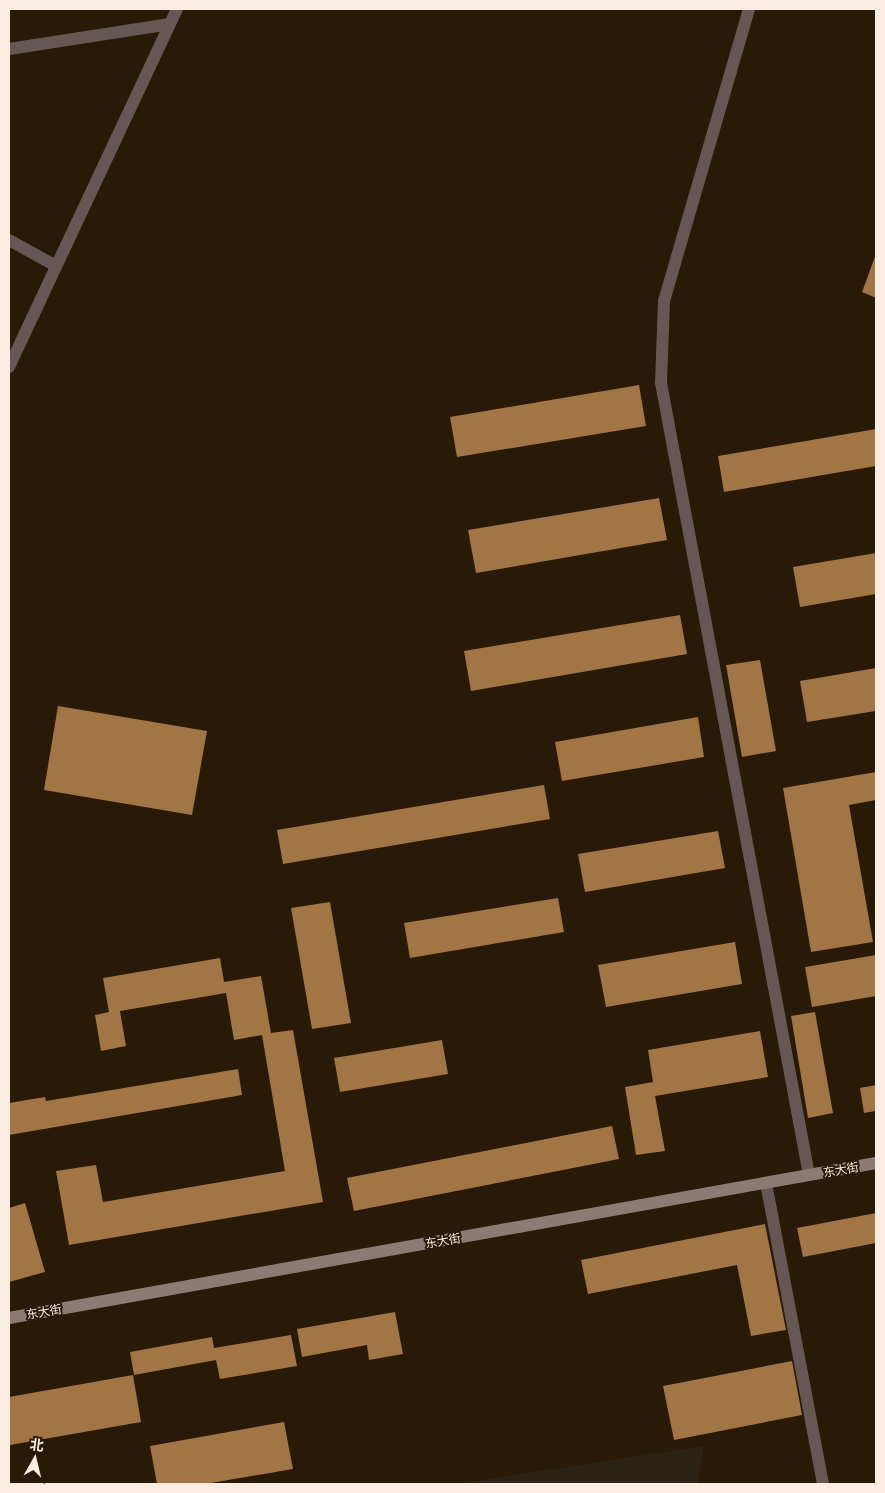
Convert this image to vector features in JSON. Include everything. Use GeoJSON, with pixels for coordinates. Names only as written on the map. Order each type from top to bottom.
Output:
{"type":"FeatureCollection","features":[{"type":"Feature","properties":{"kind":"street"},"geometry":{"type":"LineString","coordinates":[[9,367],[177,9]]}},
{"type":"Feature","properties":{"kind":"street"},"geometry":{"type":"LineString","coordinates":[[749,9],[664,301],[660,383],[809,1175]]}},
{"type":"Feature","properties":{"kind":"street"},"geometry":{"type":"LineString","coordinates":[[9,49],[170,24]]}},
{"type":"Feature","properties":{"kind":"street"},"geometry":{"type":"LineString","coordinates":[[9,240],[56,266]]}},
{"type":"Feature","properties":{"kind":"street","name":"东大街"},"geometry":{"type":"LineString","coordinates":[[9,1318],[876,1163]]}},
{"type":"Feature","properties":{"kind":"street"},"geometry":{"type":"LineString","coordinates":[[766,1183],[823,1484]]}},
{"type":"Feature","properties":{"kind":"shaded area"},"geometry":{"type":"Polygon","coordinates":[[[704,1446],[698,1484],[455,1484],[704,1446]]]}},
{"type":"Feature","properties":{"kind":"building"},"geometry":{"type":"Polygon","coordinates":[[[876,254],[876,298],[862,292],[876,254]]]}},
{"type":"Feature","properties":{"kind":"building"},"geometry":{"type":"Polygon","coordinates":[[[639,385],[646,426],[457,457],[450,417],[639,385]]]}},
{"type":"Feature","properties":{"kind":"building"},"geometry":{"type":"Polygon","coordinates":[[[876,429],[876,466],[724,492],[718,456],[876,429]]]}},
{"type":"Feature","properties":{"kind":"building"},"geometry":{"type":"Polygon","coordinates":[[[659,498],[667,540],[476,573],[468,530],[659,498]]]}},
{"type":"Feature","properties":{"kind":"building"},"geometry":{"type":"Polygon","coordinates":[[[876,553],[876,594],[800,607],[793,567],[876,553]]]}},
{"type":"Feature","properties":{"kind":"building"},"geometry":{"type":"Polygon","coordinates":[[[680,615],[687,654],[471,691],[464,651],[680,615]]]}},
{"type":"Feature","properties":{"kind":"building"},"geometry":{"type":"Polygon","coordinates":[[[760,660],[776,751],[742,757],[726,665],[760,660]]]}},
{"type":"Feature","properties":{"kind":"building"},"geometry":{"type":"Polygon","coordinates":[[[876,668],[876,711],[807,722],[800,681],[876,668]]]}},
{"type":"Feature","properties":{"kind":"building"},"geometry":{"type":"Polygon","coordinates":[[[58,706],[207,731],[192,815],[44,790],[58,706]]]}},
{"type":"Feature","properties":{"kind":"building"},"geometry":{"type":"Polygon","coordinates":[[[698,717],[704,757],[562,781],[555,742],[698,717]]]}},
{"type":"Feature","properties":{"kind":"building"},"geometry":{"type":"Polygon","coordinates":[[[876,772],[876,800],[849,805],[873,942],[811,952],[783,788],[876,772]]]}},
{"type":"Feature","properties":{"kind":"building"},"geometry":{"type":"Polygon","coordinates":[[[544,785],[550,819],[283,864],[277,830],[544,785]]]}},
{"type":"Feature","properties":{"kind":"building"},"geometry":{"type":"Polygon","coordinates":[[[718,831],[725,868],[585,892],[578,854],[718,831]]]}},
{"type":"Feature","properties":{"kind":"building"},"geometry":{"type":"Polygon","coordinates":[[[558,898],[564,932],[410,958],[404,923],[558,898]]]}},
{"type":"Feature","properties":{"kind":"building"},"geometry":{"type":"Polygon","coordinates":[[[330,902],[351,1023],[312,1029],[291,908],[330,902]]]}},
{"type":"Feature","properties":{"kind":"building"},"geometry":{"type":"Polygon","coordinates":[[[735,942],[742,984],[606,1007],[598,965],[735,942]]]}},
{"type":"Feature","properties":{"kind":"building"},"geometry":{"type":"Polygon","coordinates":[[[876,955],[876,996],[812,1007],[805,967],[876,955]]]}},
{"type":"Feature","properties":{"kind":"building"},"geometry":{"type":"Polygon","coordinates":[[[220,958],[224,982],[261,976],[271,1033],[293,1030],[323,1202],[69,1245],[56,1171],[96,1165],[103,1202],[285,1171],[262,1035],[234,1040],[226,993],[120,1011],[126,1046],[101,1051],[95,1015],[109,1012],[103,978],[220,958]]]}},
{"type":"Feature","properties":{"kind":"building"},"geometry":{"type":"Polygon","coordinates":[[[815,1012],[833,1113],[808,1118],[791,1016],[815,1012]]]}},
{"type":"Feature","properties":{"kind":"building"},"geometry":{"type":"Polygon","coordinates":[[[760,1031],[768,1077],[655,1096],[665,1151],[636,1155],[625,1087],[653,1082],[648,1050],[760,1031]]]}},
{"type":"Feature","properties":{"kind":"building"},"geometry":{"type":"Polygon","coordinates":[[[442,1040],[448,1074],[340,1092],[334,1058],[442,1040]]]}},
{"type":"Feature","properties":{"kind":"building"},"geometry":{"type":"Polygon","coordinates":[[[238,1069],[242,1095],[9,1135],[9,1103],[45,1097],[46,1101],[238,1069]]]}},
{"type":"Feature","properties":{"kind":"building"},"geometry":{"type":"Polygon","coordinates":[[[876,1085],[876,1111],[864,1113],[860,1088],[876,1085]]]}},
{"type":"Feature","properties":{"kind":"building"},"geometry":{"type":"Polygon","coordinates":[[[612,1126],[619,1159],[354,1211],[347,1178],[612,1126]]]}},
{"type":"Feature","properties":{"kind":"building"},"geometry":{"type":"Polygon","coordinates":[[[25,1203],[45,1272],[9,1282],[9,1208],[25,1203]]]}},
{"type":"Feature","properties":{"kind":"building"},"geometry":{"type":"Polygon","coordinates":[[[876,1213],[876,1243],[803,1257],[797,1228],[876,1213]]]}},
{"type":"Feature","properties":{"kind":"building"},"geometry":{"type":"Polygon","coordinates":[[[765,1224],[786,1330],[751,1336],[737,1265],[588,1294],[581,1260],[765,1224]]]}},
{"type":"Feature","properties":{"kind":"building"},"geometry":{"type":"Polygon","coordinates":[[[395,1312],[403,1354],[369,1360],[367,1345],[302,1357],[297,1329],[395,1312]]]}},
{"type":"Feature","properties":{"kind":"building"},"geometry":{"type":"Polygon","coordinates":[[[291,1335],[297,1366],[220,1379],[216,1360],[134,1375],[130,1352],[212,1337],[214,1348],[291,1335]]]}},
{"type":"Feature","properties":{"kind":"building"},"geometry":{"type":"Polygon","coordinates":[[[792,1361],[802,1415],[674,1440],[663,1386],[792,1361]]]}},
{"type":"Feature","properties":{"kind":"building"},"geometry":{"type":"Polygon","coordinates":[[[133,1375],[141,1422],[10,1445],[9,1397],[133,1375]]]}},
{"type":"Feature","properties":{"kind":"building"},"geometry":{"type":"Polygon","coordinates":[[[284,1422],[293,1469],[205,1484],[157,1484],[150,1446],[284,1422]]]}}]}
